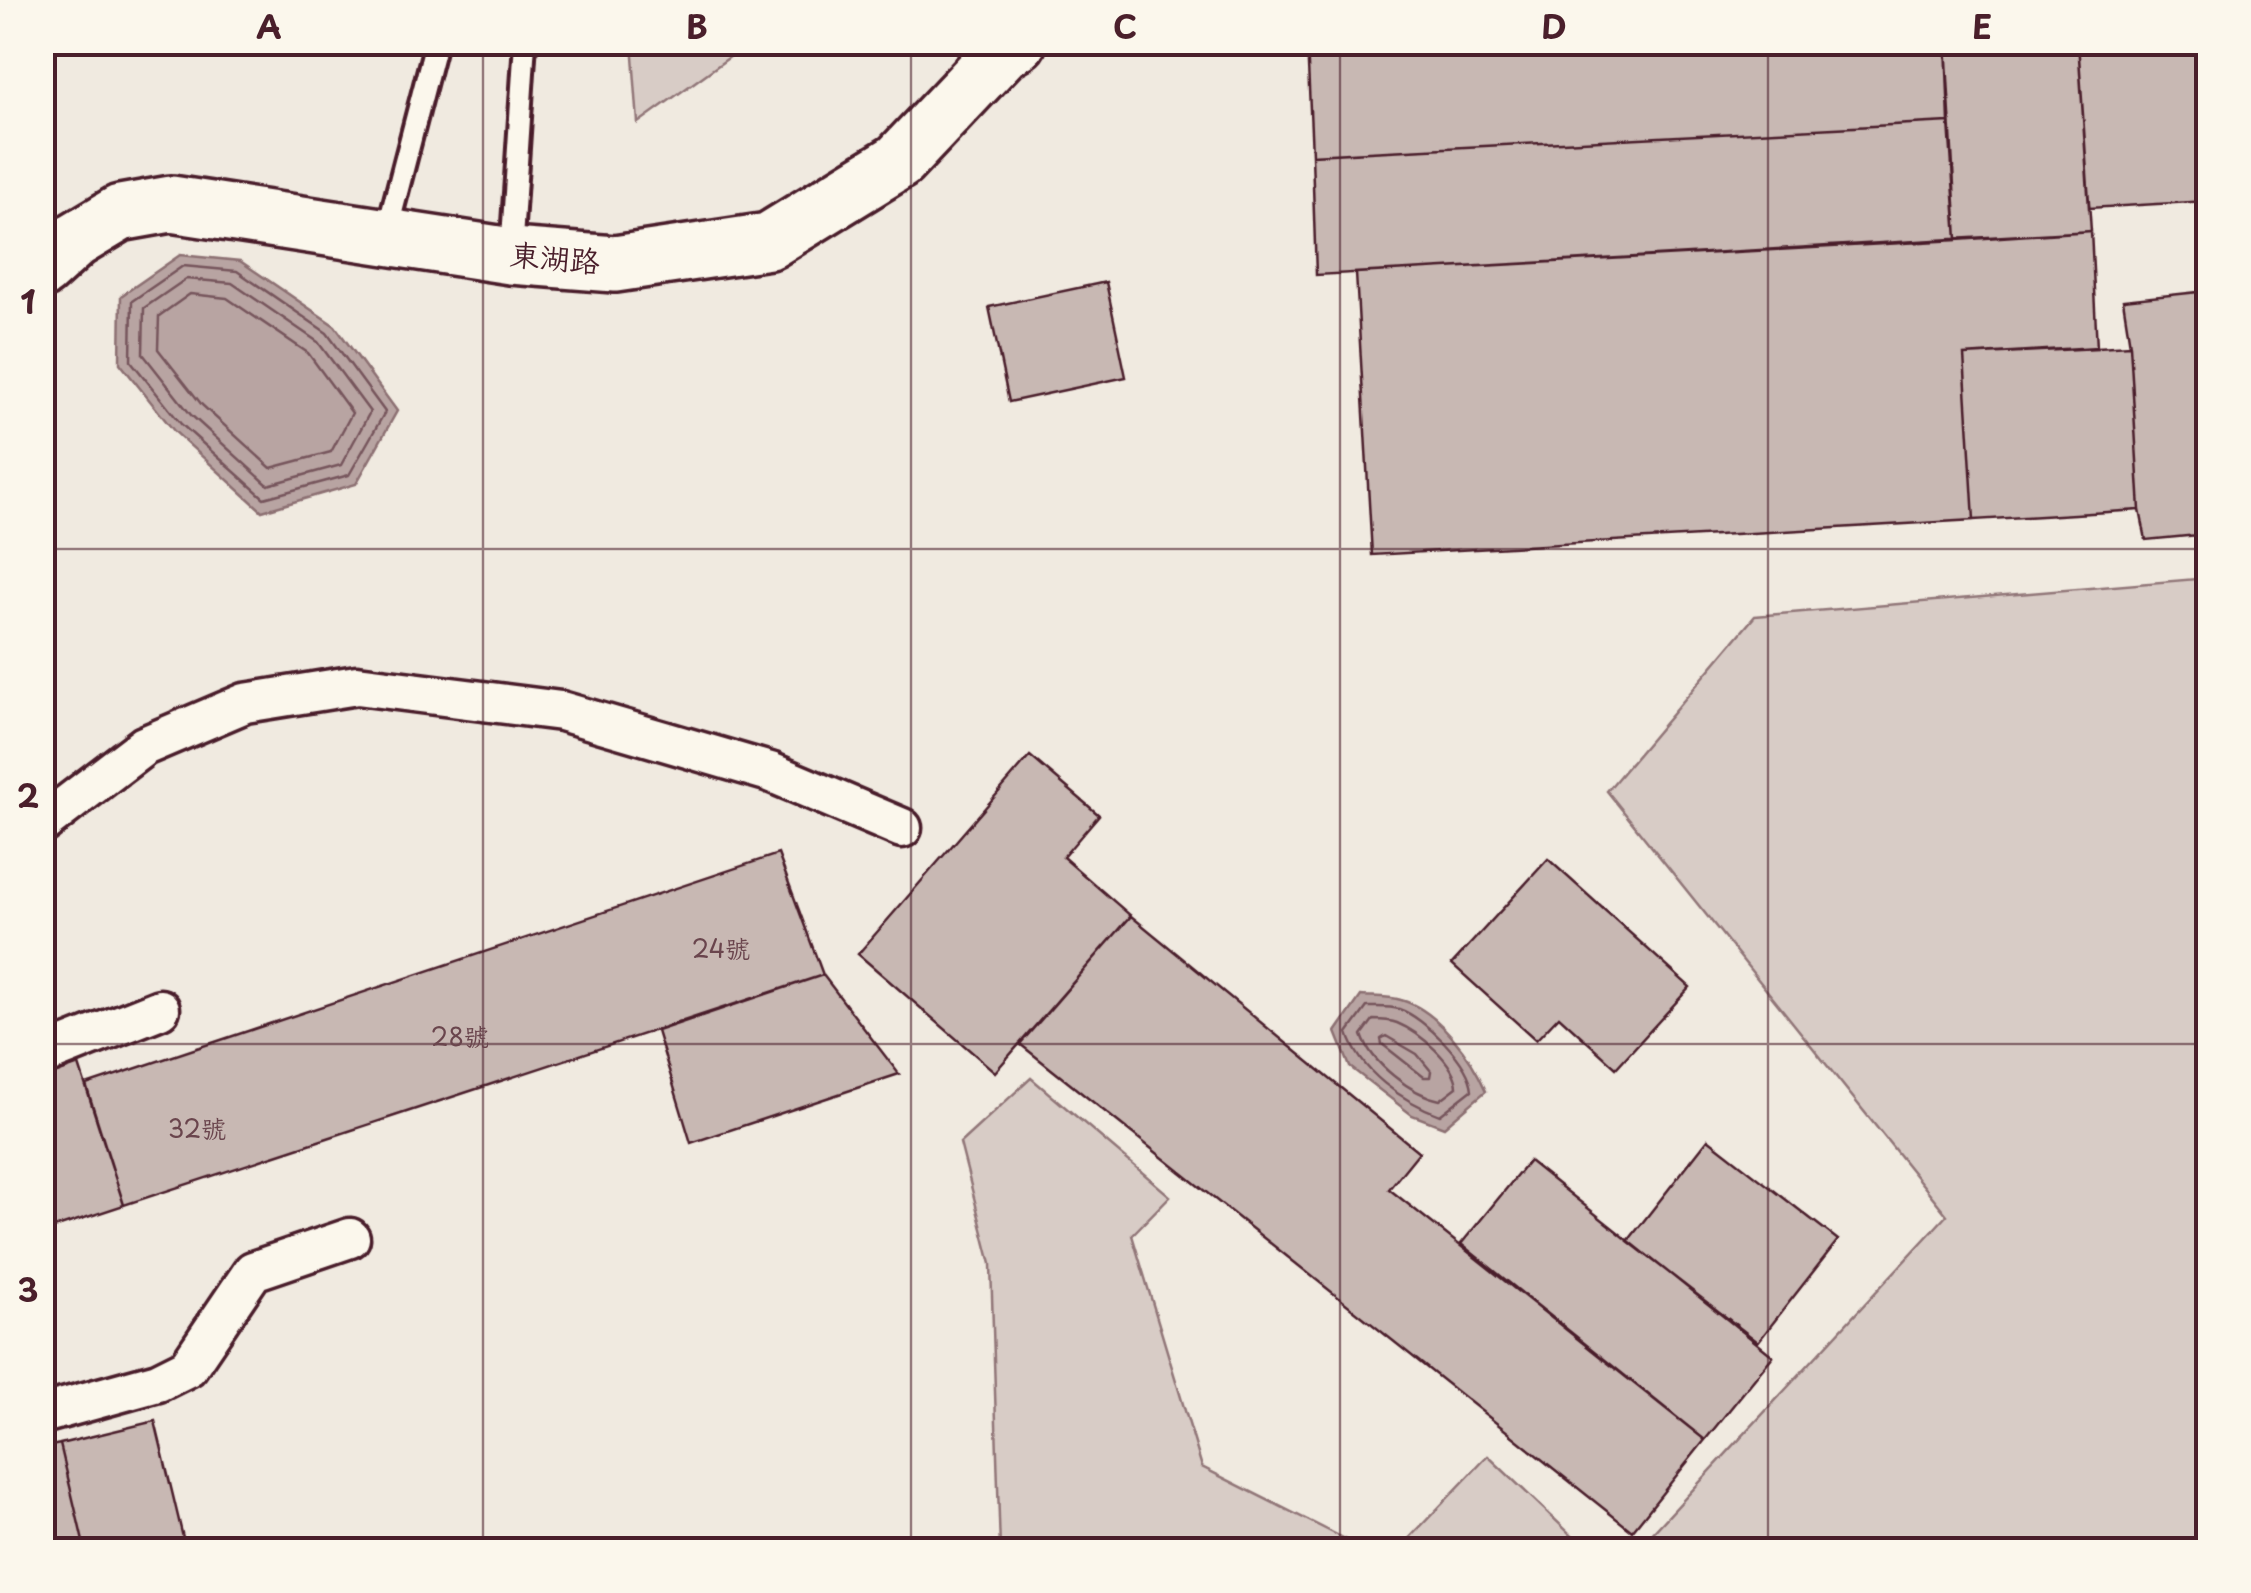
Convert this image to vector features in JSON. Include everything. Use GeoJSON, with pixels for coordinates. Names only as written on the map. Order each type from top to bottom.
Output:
{"type":"FeatureCollection","features":[{"type":"Feature","properties":{"kind":"street","name":"東湖路"},"geometry":{"type":"LineString","coordinates":[[42,270],[75,240],[120,213],[171,204],[511,256],[615,264],[769,241],[898,162],[1004,50],[1018,42]]}},
{"type":"Feature","properties":{"kind":"street"},"geometry":{"type":"LineString","coordinates":[[42,824],[144,746],[244,703],[357,686],[561,712],[770,772],[902,828]]}},
{"type":"Feature","properties":{"kind":"street"},"geometry":{"type":"LineString","coordinates":[[42,1056],[160,1009]]}},
{"type":"Feature","properties":{"kind":"street"},"geometry":{"type":"LineString","coordinates":[[42,1414],[158,1382],[188,1368],[253,1271],[350,1238]]}},
{"type":"Feature","properties":{"kind":"lane"},"geometry":{"type":"LineString","coordinates":[[385,236],[436,42]]}},
{"type":"Feature","properties":{"kind":"lane"},"geometry":{"type":"LineString","coordinates":[[511,256],[525,42]]}},
{"type":"Feature","properties":{"kind":"shaded area"},"geometry":{"type":"Polygon","coordinates":[[[632,42],[749,42],[749,43],[638,123],[632,42]]]}},
{"type":"Feature","properties":{"kind":"shaded area"},"geometry":{"type":"Polygon","coordinates":[[[2208,578],[2208,1550],[1637,1550],[1947,1215],[1607,791],[1755,616],[2208,578]]]}},
{"type":"Feature","properties":{"kind":"shaded area"},"geometry":{"type":"Polygon","coordinates":[[[1031,1078],[1170,1196],[1132,1235],[1202,1467],[1367,1550],[1000,1550],[991,1264],[960,1143],[1031,1078]]]}},
{"type":"Feature","properties":{"kind":"shaded area"},"geometry":{"type":"Polygon","coordinates":[[[1488,1456],[1587,1550],[1398,1550],[1488,1456]]]}},
{"type":"Feature","properties":{"kind":"water"},"geometry":{"type":"Polygon","coordinates":[[[180,255],[240,261],[335,326],[397,411],[356,484],[262,511],[174,431],[120,363],[121,296],[180,255]]]}},
{"type":"Feature","properties":{"kind":"water"},"geometry":{"type":"Polygon","coordinates":[[[1361,996],[1396,999],[1428,1014],[1463,1050],[1486,1091],[1444,1127],[1412,1115],[1350,1067],[1336,1032],[1361,996]]]}},
{"type":"Feature","properties":{"kind":"building"},"geometry":{"type":"Polygon","coordinates":[[[1307,42],[1946,42],[1949,122],[1312,155],[1307,42]]]}},
{"type":"Feature","properties":{"kind":"building"},"geometry":{"type":"Polygon","coordinates":[[[1946,42],[2078,42],[2091,231],[1957,240],[1946,42]]]}},
{"type":"Feature","properties":{"kind":"building"},"geometry":{"type":"Polygon","coordinates":[[[2078,42],[2204,42],[2208,201],[2089,208],[2078,42]]]}},
{"type":"Feature","properties":{"kind":"building"},"geometry":{"type":"Polygon","coordinates":[[[1949,122],[1957,240],[1316,275],[1312,155],[1949,122]]]}},
{"type":"Feature","properties":{"kind":"building"},"geometry":{"type":"Polygon","coordinates":[[[2091,231],[2097,348],[1964,355],[1974,520],[1372,555],[1356,273],[2091,231]]]}},
{"type":"Feature","properties":{"kind":"building"},"geometry":{"type":"Polygon","coordinates":[[[1106,282],[1126,377],[1009,402],[989,307],[1106,282]]]}},
{"type":"Feature","properties":{"kind":"building"},"geometry":{"type":"Polygon","coordinates":[[[2208,291],[2208,534],[2146,540],[2140,510],[2130,345],[2123,300],[2208,291]]]}},
{"type":"Feature","properties":{"kind":"building"},"geometry":{"type":"Polygon","coordinates":[[[2130,345],[2140,510],[1974,520],[1964,355],[2130,345]]]}},
{"type":"Feature","properties":{"kind":"building"},"geometry":{"type":"Polygon","coordinates":[[[1030,756],[1099,815],[1063,857],[1131,916],[995,1072],[858,954],[1030,756]]]}},
{"type":"Feature","properties":{"kind":"building"},"geometry":{"type":"Polygon","coordinates":[[[778,854],[823,975],[124,1205],[86,1085],[778,854]]]}},
{"type":"Feature","properties":{"kind":"building"},"geometry":{"type":"Polygon","coordinates":[[[1548,859],[1690,987],[1616,1068],[1559,1016],[1536,1040],[1452,964],[1548,859]]]}},
{"type":"Feature","properties":{"kind":"building"},"geometry":{"type":"Polygon","coordinates":[[[1131,916],[1419,1152],[1389,1189],[1705,1440],[1632,1531],[1020,1044],[1131,916]]]}},
{"type":"Feature","properties":{"kind":"building"},"geometry":{"type":"Polygon","coordinates":[[[823,975],[899,1074],[691,1143],[657,1031],[823,975]]]}},
{"type":"Feature","properties":{"kind":"building"},"geometry":{"type":"Polygon","coordinates":[[[79,1065],[124,1205],[42,1232],[42,1078],[79,1065]]]}},
{"type":"Feature","properties":{"kind":"building"},"geometry":{"type":"Polygon","coordinates":[[[1708,1139],[1838,1240],[1758,1342],[1628,1241],[1708,1139]]]}},
{"type":"Feature","properties":{"kind":"building"},"geometry":{"type":"Polygon","coordinates":[[[1529,1161],[1773,1356],[1705,1440],[1461,1244],[1529,1161]]]}},
{"type":"Feature","properties":{"kind":"building"},"geometry":{"type":"Polygon","coordinates":[[[155,1421],[186,1550],[85,1550],[60,1444],[155,1421]]]}},
{"type":"Feature","properties":{"kind":"building"},"geometry":{"type":"Polygon","coordinates":[[[60,1444],[85,1550],[42,1550],[42,1448],[60,1444]]]}}]}
